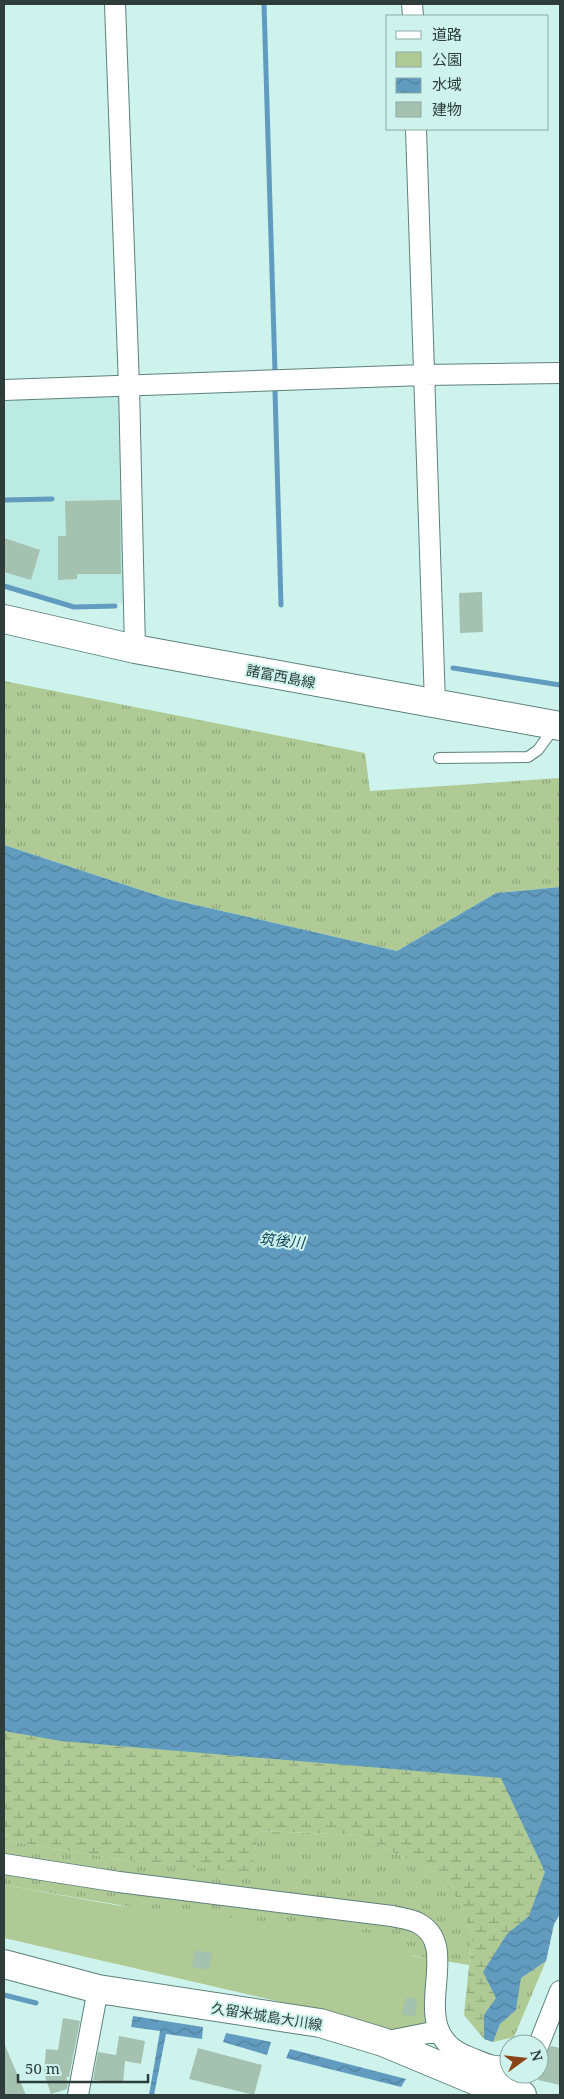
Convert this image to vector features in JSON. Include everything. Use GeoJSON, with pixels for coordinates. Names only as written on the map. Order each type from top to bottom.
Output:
{"type":"FeatureCollection","features":[{"type":"Feature","properties":{"kind":"main road","name":"諸富西島線"},"geometry":{"type":"LineString","coordinates":[[4,619],[135,649],[558,725]]}},
{"type":"Feature","properties":{"kind":"main road","name":"久留米城島大川線"},"geometry":{"type":"LineString","coordinates":[[4,1964],[98,1989],[320,2023],[383,2042],[484,2090],[522,2095]]}},
{"type":"Feature","properties":{"kind":"street"},"geometry":{"type":"LineString","coordinates":[[115,4],[129,386],[135,649]]}},
{"type":"Feature","properties":{"kind":"street"},"geometry":{"type":"LineString","coordinates":[[416,130],[435,704]]}},
{"type":"Feature","properties":{"kind":"street"},"geometry":{"type":"LineString","coordinates":[[4,390],[424,375],[560,373]]}},
{"type":"Feature","properties":{"kind":"street"},"geometry":{"type":"LineString","coordinates":[[4,1864],[119,1882],[392,1916],[418,1922],[432,1934],[438,1952],[434,2002],[438,2031],[446,2044],[460,2054],[499,2068]]}},
{"type":"Feature","properties":{"kind":"street"},"geometry":{"type":"LineString","coordinates":[[78,2095],[98,1989]]}},
{"type":"Feature","properties":{"kind":"street"},"geometry":{"type":"LineString","coordinates":[[543,2034],[560,1991]]}},
{"type":"Feature","properties":{"kind":"street"},"geometry":{"type":"LineString","coordinates":[[383,2042],[438,2031]]}},
{"type":"Feature","properties":{"kind":"lane"},"geometry":{"type":"LineString","coordinates":[[439,758],[528,757],[538,750],[558,725]]}},
{"type":"Feature","properties":{"kind":"shaded area"},"geometry":{"type":"Polygon","coordinates":[[[124,392],[127,603],[74,604],[4,584],[4,396],[124,392]]]}},
{"type":"Feature","properties":{"kind":"green space"},"geometry":{"type":"Polygon","coordinates":[[[4,681],[365,753],[370,791],[560,778],[560,887],[496,893],[397,951],[165,898],[4,845],[4,681]]]}},
{"type":"Feature","properties":{"kind":"green space"},"geometry":{"type":"Polygon","coordinates":[[[4,1690],[560,1748],[560,1914],[554,1924],[546,1961],[521,1978],[516,2010],[500,2024],[493,2042],[484,2039],[464,2015],[472,1937],[457,1898],[434,1872],[359,1835],[258,1831],[252,1873],[123,1860],[4,1840],[4,1690]]]}},
{"type":"Feature","properties":{"kind":"green space"},"geometry":{"type":"Polygon","coordinates":[[[258,1831],[359,1835],[434,1872],[457,1897],[472,1937],[469,1965],[445,1961],[439,1933],[4,1860],[4,1840],[123,1860],[252,1872],[258,1831]]]}},
{"type":"Feature","properties":{"kind":"green space"},"geometry":{"type":"Polygon","coordinates":[[[4,1868],[401,1921],[426,1934],[432,1959],[4,1885],[4,1868]]]}},
{"type":"Feature","properties":{"kind":"green space"},"geometry":{"type":"Polygon","coordinates":[[[4,1885],[115,1905],[397,1936],[412,1956],[432,1959],[427,2026],[393,2035],[311,2009],[4,1938],[4,1885]]]}},
{"type":"Feature","properties":{"kind":"green space"},"geometry":{"type":"Polygon","coordinates":[[[546,1961],[515,2034],[499,2034],[499,2041],[493,2042],[500,2024],[516,2010],[521,1978],[546,1961]]]}},
{"type":"Feature","properties":{"kind":"water","name":"筑後川"},"geometry":{"type":"Polygon","coordinates":[[[4,845],[165,898],[397,951],[496,893],[560,887],[560,1914],[554,1924],[546,1961],[521,1978],[516,2010],[500,2024],[493,2042],[484,2039],[484,2015],[496,1998],[483,1972],[507,1934],[529,1916],[545,1872],[501,1778],[61,1741],[4,1731],[4,845]]]}},
{"type":"Feature","properties":{"kind":"water"},"geometry":{"type":"Polygon","coordinates":[[[133,2016],[203,2027],[202,2039],[166,2034],[154,2095],[149,2095],[160,2031],[131,2027],[133,2016]]]}},
{"type":"Feature","properties":{"kind":"water"},"geometry":{"type":"Polygon","coordinates":[[[226,2033],[271,2042],[267,2055],[223,2042],[226,2033]]]}},
{"type":"Feature","properties":{"kind":"water"},"geometry":{"type":"Polygon","coordinates":[[[290,2049],[406,2079],[401,2087],[286,2058],[290,2049]]]}},
{"type":"Feature","properties":{"kind":"building"},"geometry":{"type":"Polygon","coordinates":[[[120,500],[121,574],[77,574],[77,579],[58,580],[58,536],[66,536],[65,501],[120,500]]]}},
{"type":"Feature","properties":{"kind":"building"},"geometry":{"type":"Polygon","coordinates":[[[4,538],[40,550],[31,580],[4,572],[4,538]]]}},
{"type":"Feature","properties":{"kind":"building"},"geometry":{"type":"Polygon","coordinates":[[[482,592],[483,632],[460,633],[459,593],[482,592]]]}},
{"type":"Feature","properties":{"kind":"building"},"geometry":{"type":"Polygon","coordinates":[[[195,1950],[212,1953],[209,1970],[192,1967],[195,1950]]]}},
{"type":"Feature","properties":{"kind":"building"},"geometry":{"type":"Polygon","coordinates":[[[406,1997],[418,1999],[415,2017],[402,2014],[406,1997]]]}},
{"type":"Feature","properties":{"kind":"building"},"geometry":{"type":"Polygon","coordinates":[[[63,2018],[80,2021],[69,2077],[66,2077],[68,2082],[67,2089],[51,2094],[44,2073],[46,2049],[58,2050],[63,2018]]]}},
{"type":"Feature","properties":{"kind":"building"},"geometry":{"type":"Polygon","coordinates":[[[119,2036],[145,2041],[141,2064],[125,2061],[123,2083],[93,2080],[98,2052],[116,2055],[119,2036]]]}},
{"type":"Feature","properties":{"kind":"building"},"geometry":{"type":"Polygon","coordinates":[[[4,2043],[26,2095],[4,2095],[4,2043]]]}},
{"type":"Feature","properties":{"kind":"building"},"geometry":{"type":"Polygon","coordinates":[[[551,2046],[560,2048],[560,2085],[549,2082],[549,2049],[551,2046]]]}},
{"type":"Feature","properties":{"kind":"building"},"geometry":{"type":"Polygon","coordinates":[[[198,2048],[262,2065],[254,2095],[189,2079],[198,2048]]]}},
{"type":"Feature","properties":{"kind":"waterway"},"geometry":{"type":"LineString","coordinates":[[264,4],[275,372]]}},
{"type":"Feature","properties":{"kind":"waterway"},"geometry":{"type":"LineString","coordinates":[[275,391],[281,605]]}},
{"type":"Feature","properties":{"kind":"waterway"},"geometry":{"type":"LineString","coordinates":[[4,500],[52,499]]}},
{"type":"Feature","properties":{"kind":"waterway"},"geometry":{"type":"LineString","coordinates":[[4,586],[74,607],[115,606]]}},
{"type":"Feature","properties":{"kind":"waterway"},"geometry":{"type":"LineString","coordinates":[[453,668],[560,685]]}},
{"type":"Feature","properties":{"kind":"waterway"},"geometry":{"type":"LineString","coordinates":[[4,1995],[36,2003]]}}]}
